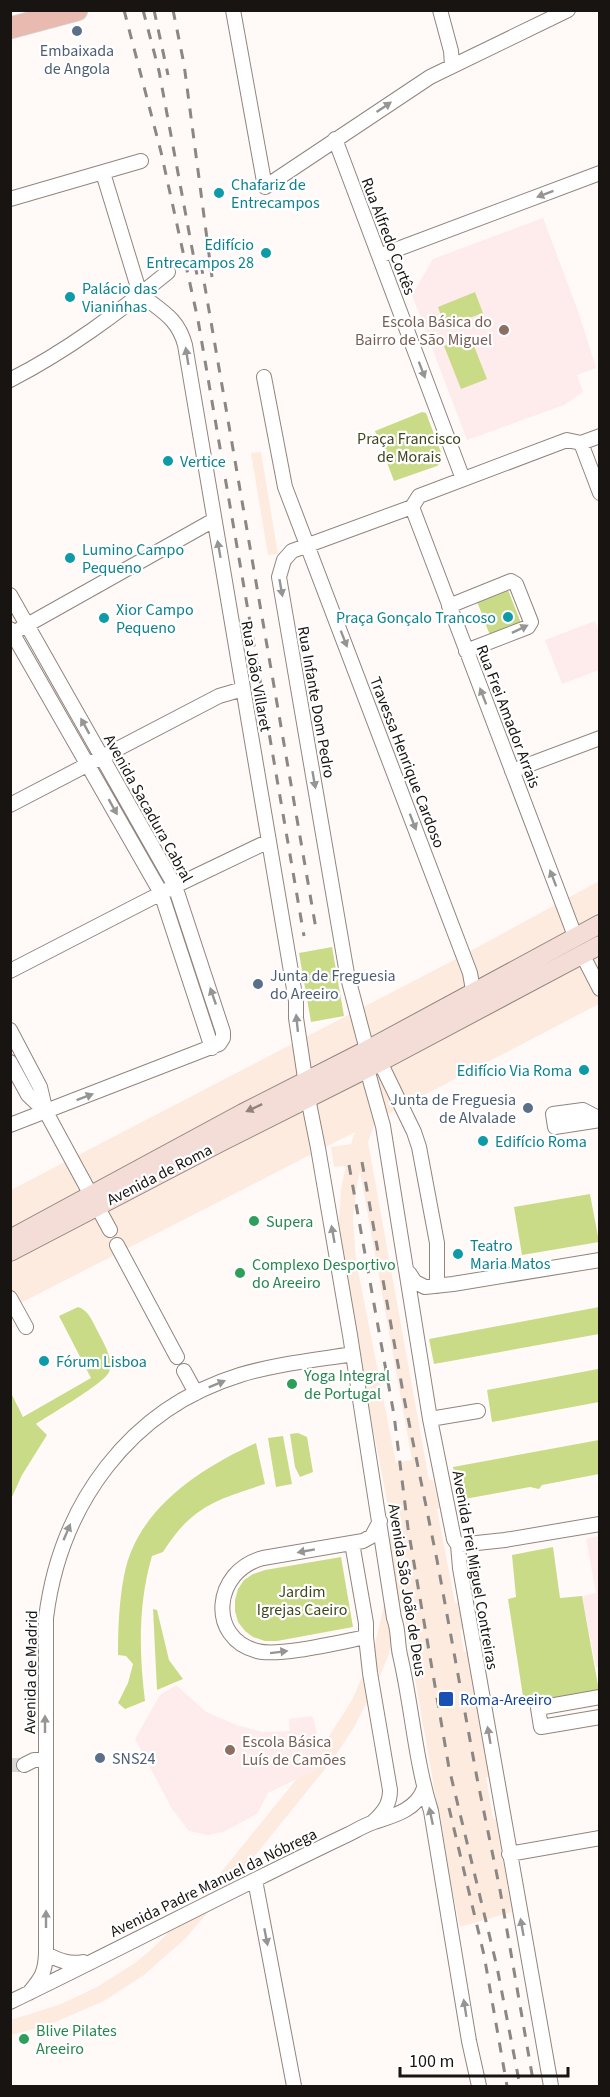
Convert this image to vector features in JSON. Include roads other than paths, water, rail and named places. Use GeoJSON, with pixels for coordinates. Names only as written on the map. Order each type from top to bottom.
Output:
{"type":"FeatureCollection","features":[{"type":"Feature","properties":{"kind":"main road"},"geometry":{"type":"LineString","coordinates":[[10,18],[37,10]]}},
{"type":"Feature","properties":{"kind":"main road"},"geometry":{"type":"LineString","coordinates":[[10,28],[77,10]]}},
{"type":"Feature","properties":{"kind":"main road","name":"Avenida de Roma"},"geometry":{"type":"LineString","coordinates":[[10,1239],[94,1201],[306,1090],[371,1060],[576,943],[600,924]]}},
{"type":"Feature","properties":{"kind":"main road","name":"Avenida de Roma"},"geometry":{"type":"LineString","coordinates":[[371,1060],[473,990],[576,943],[600,945]]}},
{"type":"Feature","properties":{"kind":"main road","name":"Avenida de Roma"},"geometry":{"type":"LineString","coordinates":[[10,1252],[94,1201]]}},
{"type":"Feature","properties":{"kind":"street"},"geometry":{"type":"LineString","coordinates":[[233,10],[265,187],[419,83],[568,10]]}},
{"type":"Feature","properties":{"kind":"street"},"geometry":{"type":"LineString","coordinates":[[440,10],[453,65]]}},
{"type":"Feature","properties":{"kind":"street","name":"Rua Alfredo Cortês"},"geometry":{"type":"LineString","coordinates":[[335,140],[463,479]]}},
{"type":"Feature","properties":{"kind":"street"},"geometry":{"type":"LineString","coordinates":[[10,199],[141,161]]}},
{"type":"Feature","properties":{"kind":"street"},"geometry":{"type":"LineString","coordinates":[[103,173],[140,294]]}},
{"type":"Feature","properties":{"kind":"street"},"geometry":{"type":"LineString","coordinates":[[379,256],[600,173]]}},
{"type":"Feature","properties":{"kind":"street"},"geometry":{"type":"LineString","coordinates":[[10,380],[42,364],[168,272]]}},
{"type":"Feature","properties":{"kind":"street","name":"Rua João Villaret"},"geometry":{"type":"LineString","coordinates":[[140,294],[169,316],[182,333],[296,1001],[296,1018],[306,1090]]}},
{"type":"Feature","properties":{"kind":"street"},"geometry":{"type":"LineString","coordinates":[[264,377],[285,487],[308,545]]}},
{"type":"Feature","properties":{"kind":"street","name":"Rua Infante Dom Pedro"},"geometry":{"type":"LineString","coordinates":[[371,1060],[347,974],[279,577],[281,565],[287,555],[298,548],[412,507],[419,496],[567,440],[580,443],[600,436]]}},
{"type":"Feature","properties":{"kind":"street"},"geometry":{"type":"LineString","coordinates":[[580,443],[600,494]]}},
{"type":"Feature","properties":{"kind":"street","name":"Rua Frei Amador Arrais"},"geometry":{"type":"LineString","coordinates":[[412,507],[576,943],[600,989]]}},
{"type":"Feature","properties":{"kind":"street"},"geometry":{"type":"LineString","coordinates":[[11,632],[28,625],[214,520]]}},
{"type":"Feature","properties":{"kind":"street","name":"Travessa Henrique Cardoso"},"geometry":{"type":"LineString","coordinates":[[308,545],[470,973],[473,990]]}},
{"type":"Feature","properties":{"kind":"street"},"geometry":{"type":"LineString","coordinates":[[449,606],[511,582],[516,584],[524,603],[531,622],[528,627],[466,651]]}},
{"type":"Feature","properties":{"kind":"street","name":"Avenida Sacadura Cabral"},"geometry":{"type":"LineString","coordinates":[[10,595],[175,886],[222,1026],[223,1038],[219,1044],[212,1047],[161,893],[11,632]]}},
{"type":"Feature","properties":{"kind":"street"},"geometry":{"type":"LineString","coordinates":[[10,805],[219,696],[243,689]]}},
{"type":"Feature","properties":{"kind":"street"},"geometry":{"type":"LineString","coordinates":[[512,771],[600,738]]}},
{"type":"Feature","properties":{"kind":"street"},"geometry":{"type":"LineString","coordinates":[[10,971],[161,893],[269,841]]}},
{"type":"Feature","properties":{"kind":"street"},"geometry":{"type":"LineString","coordinates":[[10,1030],[40,1087],[46,1112],[110,1230]]}},
{"type":"Feature","properties":{"kind":"street"},"geometry":{"type":"LineString","coordinates":[[10,1125],[212,1047]]}},
{"type":"Feature","properties":{"kind":"street"},"geometry":{"type":"LineString","coordinates":[[371,1060],[414,1132],[419,1147],[437,1243],[431,1286]]}},
{"type":"Feature","properties":{"kind":"street","name":"Avenida Frei Miguel Contreiras"},"geometry":{"type":"LineString","coordinates":[[371,1060],[408,1270],[430,1419],[454,1539],[458,1545],[509,1854],[551,2086]]}},
{"type":"Feature","properties":{"kind":"street"},"geometry":{"type":"LineString","coordinates":[[10,1062],[28,1095],[46,1112]]}},
{"type":"Feature","properties":{"kind":"street","name":"Avenida São João de Deus"},"geometry":{"type":"LineString","coordinates":[[306,1090],[353,1354],[394,1618],[398,1628],[399,1652],[424,1788],[431,1811],[469,2041],[479,2086]]}},
{"type":"Feature","properties":{"kind":"street"},"geometry":{"type":"LineString","coordinates":[[117,1245],[177,1357]]}},
{"type":"Feature","properties":{"kind":"street"},"geometry":{"type":"LineString","coordinates":[[414,1308],[417,1293],[431,1286],[600,1260]]}},
{"type":"Feature","properties":{"kind":"street"},"geometry":{"type":"LineString","coordinates":[[408,1270],[415,1282],[431,1286]]}},
{"type":"Feature","properties":{"kind":"street"},"geometry":{"type":"LineString","coordinates":[[10,1298],[26,1327]]}},
{"type":"Feature","properties":{"kind":"street","name":"Avenida de Madrid"},"geometry":{"type":"LineString","coordinates":[[29,1993],[42,1977],[46,1954],[32,1760],[46,1618],[53,1574],[67,1533],[87,1494],[113,1458],[161,1414],[196,1393],[219,1383],[261,1370],[353,1354]]}},
{"type":"Feature","properties":{"kind":"street"},"geometry":{"type":"LineString","coordinates":[[184,1371],[196,1393]]}},
{"type":"Feature","properties":{"kind":"street"},"geometry":{"type":"LineString","coordinates":[[430,1419],[478,1411]]}},
{"type":"Feature","properties":{"kind":"street"},"geometry":{"type":"LineString","coordinates":[[366,1637],[263,1653],[248,1648],[237,1640],[228,1628],[223,1613],[223,1598],[227,1584],[236,1572],[248,1563],[263,1558],[358,1542],[372,1536],[380,1519]]}},
{"type":"Feature","properties":{"kind":"street"},"geometry":{"type":"LineString","coordinates":[[458,1545],[600,1524]]}},
{"type":"Feature","properties":{"kind":"street"},"geometry":{"type":"LineString","coordinates":[[358,1542],[376,1545],[384,1557]]}},
{"type":"Feature","properties":{"kind":"street"},"geometry":{"type":"LineString","coordinates":[[358,1542],[366,1637],[390,1790],[390,1799],[386,1807],[373,1822]]}},
{"type":"Feature","properties":{"kind":"street"},"geometry":{"type":"LineString","coordinates":[[600,1698],[538,1708],[541,1727],[600,1717]]}},
{"type":"Feature","properties":{"kind":"street","name":"Avenida Padre Manuel da Nóbrega"},"geometry":{"type":"LineString","coordinates":[[10,2002],[373,1822],[389,1819],[404,1811],[422,1795],[424,1788]]}},
{"type":"Feature","properties":{"kind":"street"},"geometry":{"type":"LineString","coordinates":[[390,1790],[397,1800],[403,1803],[413,1803]]}},
{"type":"Feature","properties":{"kind":"street"},"geometry":{"type":"LineString","coordinates":[[509,1854],[600,1838]]}},
{"type":"Feature","properties":{"kind":"street"},"geometry":{"type":"LineString","coordinates":[[255,1880],[294,2086]]}},
{"type":"Feature","properties":{"kind":"street"},"geometry":{"type":"LineString","coordinates":[[46,1954],[74,1964],[92,1961]]}},
{"type":"Feature","properties":{"kind":"tunnel"},"geometry":{"type":"LineString","coordinates":[[10,1765],[24,1765]]}},
{"type":"Feature","properties":{"kind":"railway"},"geometry":{"type":"LineString","coordinates":[[124,10],[161,152],[198,320],[304,936]]}},
{"type":"Feature","properties":{"kind":"railway"},"geometry":{"type":"LineString","coordinates":[[143,10],[159,71],[197,275]]}},
{"type":"Feature","properties":{"kind":"railway"},"geometry":{"type":"LineString","coordinates":[[154,10],[168,75]]}},
{"type":"Feature","properties":{"kind":"railway"},"geometry":{"type":"LineString","coordinates":[[173,10],[184,64],[212,277]]}},
{"type":"Feature","properties":{"kind":"railway"},"geometry":{"type":"LineString","coordinates":[[201,264],[316,929]]}},
{"type":"Feature","properties":{"kind":"railway"},"geometry":{"type":"LineString","coordinates":[[362,1162],[404,1398],[500,1890],[534,2086]]}},
{"type":"Feature","properties":{"kind":"railway"},"geometry":{"type":"LineString","coordinates":[[349,1165],[394,1415],[408,1528],[449,1768],[497,1967],[520,2086]]}},
{"type":"Feature","properties":{"kind":"railway"},"geometry":{"type":"LineString","coordinates":[[449,1808],[484,1955],[507,2086]]}},
{"type":"Feature","properties":{"kind":"place","name":"Embaixada de Angola"},"geometry":{"type":"Point","coordinates":[77,31]}},
{"type":"Feature","properties":{"kind":"place","name":"Chafariz de Entrecampos"},"geometry":{"type":"Point","coordinates":[219,193]}},
{"type":"Feature","properties":{"kind":"place","name":"Edifício Entrecampos 28"},"geometry":{"type":"Point","coordinates":[266,253]}},
{"type":"Feature","properties":{"kind":"place","name":"Palácio das Vianinhas"},"geometry":{"type":"Point","coordinates":[70,297]}},
{"type":"Feature","properties":{"kind":"place","name":"Escola Básica do Bairro de São Miguel"},"geometry":{"type":"Point","coordinates":[504,330]}},
{"type":"Feature","properties":{"kind":"place","name":"Vertice"},"geometry":{"type":"Point","coordinates":[168,461]}},
{"type":"Feature","properties":{"kind":"place","name":"Lumino Campo Pequeno"},"geometry":{"type":"Point","coordinates":[70,558]}},
{"type":"Feature","properties":{"kind":"place","name":"Praça Gonçalo Trancoso"},"geometry":{"type":"Point","coordinates":[508,617]}},
{"type":"Feature","properties":{"kind":"place","name":"Xior Campo Pequeno"},"geometry":{"type":"Point","coordinates":[104,618]}},
{"type":"Feature","properties":{"kind":"place","name":"Junta de Freguesia do Areeiro"},"geometry":{"type":"Point","coordinates":[258,984]}},
{"type":"Feature","properties":{"kind":"place","name":"Edifício Via Roma"},"geometry":{"type":"Point","coordinates":[584,1070]}},
{"type":"Feature","properties":{"kind":"place","name":"Junta de Freguesia de Alvalade"},"geometry":{"type":"Point","coordinates":[528,1108]}},
{"type":"Feature","properties":{"kind":"place","name":"Edifício Roma"},"geometry":{"type":"Point","coordinates":[483,1141]}},
{"type":"Feature","properties":{"kind":"place","name":"Supera"},"geometry":{"type":"Point","coordinates":[254,1221]}},
{"type":"Feature","properties":{"kind":"place","name":"Teatro Maria Matos"},"geometry":{"type":"Point","coordinates":[458,1254]}},
{"type":"Feature","properties":{"kind":"place","name":"Complexo Desportivo do Areeiro"},"geometry":{"type":"Point","coordinates":[240,1273]}},
{"type":"Feature","properties":{"kind":"place","name":"Fórum Lisboa"},"geometry":{"type":"Point","coordinates":[44,1361]}},
{"type":"Feature","properties":{"kind":"place","name":"Yoga Integral de Portugal"},"geometry":{"type":"Point","coordinates":[292,1384]}},
{"type":"Feature","properties":{"kind":"place","name":"Roma-Areeiro"},"geometry":{"type":"Point","coordinates":[446,1699]}},
{"type":"Feature","properties":{"kind":"place","name":"Escola Básica Luís de Camões"},"geometry":{"type":"Point","coordinates":[230,1750]}},
{"type":"Feature","properties":{"kind":"place","name":"SNS24"},"geometry":{"type":"Point","coordinates":[100,1758]}},
{"type":"Feature","properties":{"kind":"place","name":"Blive Pilates Areeiro"},"geometry":{"type":"Point","coordinates":[24,2039]}},
{"type":"Feature","properties":{"kind":"park label","name":"Praça Francisco de Morais"},"geometry":{"type":"Point","coordinates":[409,447]}},
{"type":"Feature","properties":{"kind":"park label","name":"Jardim Igrejas Caeiro"},"geometry":{"type":"Point","coordinates":[302,1600]}}]}
